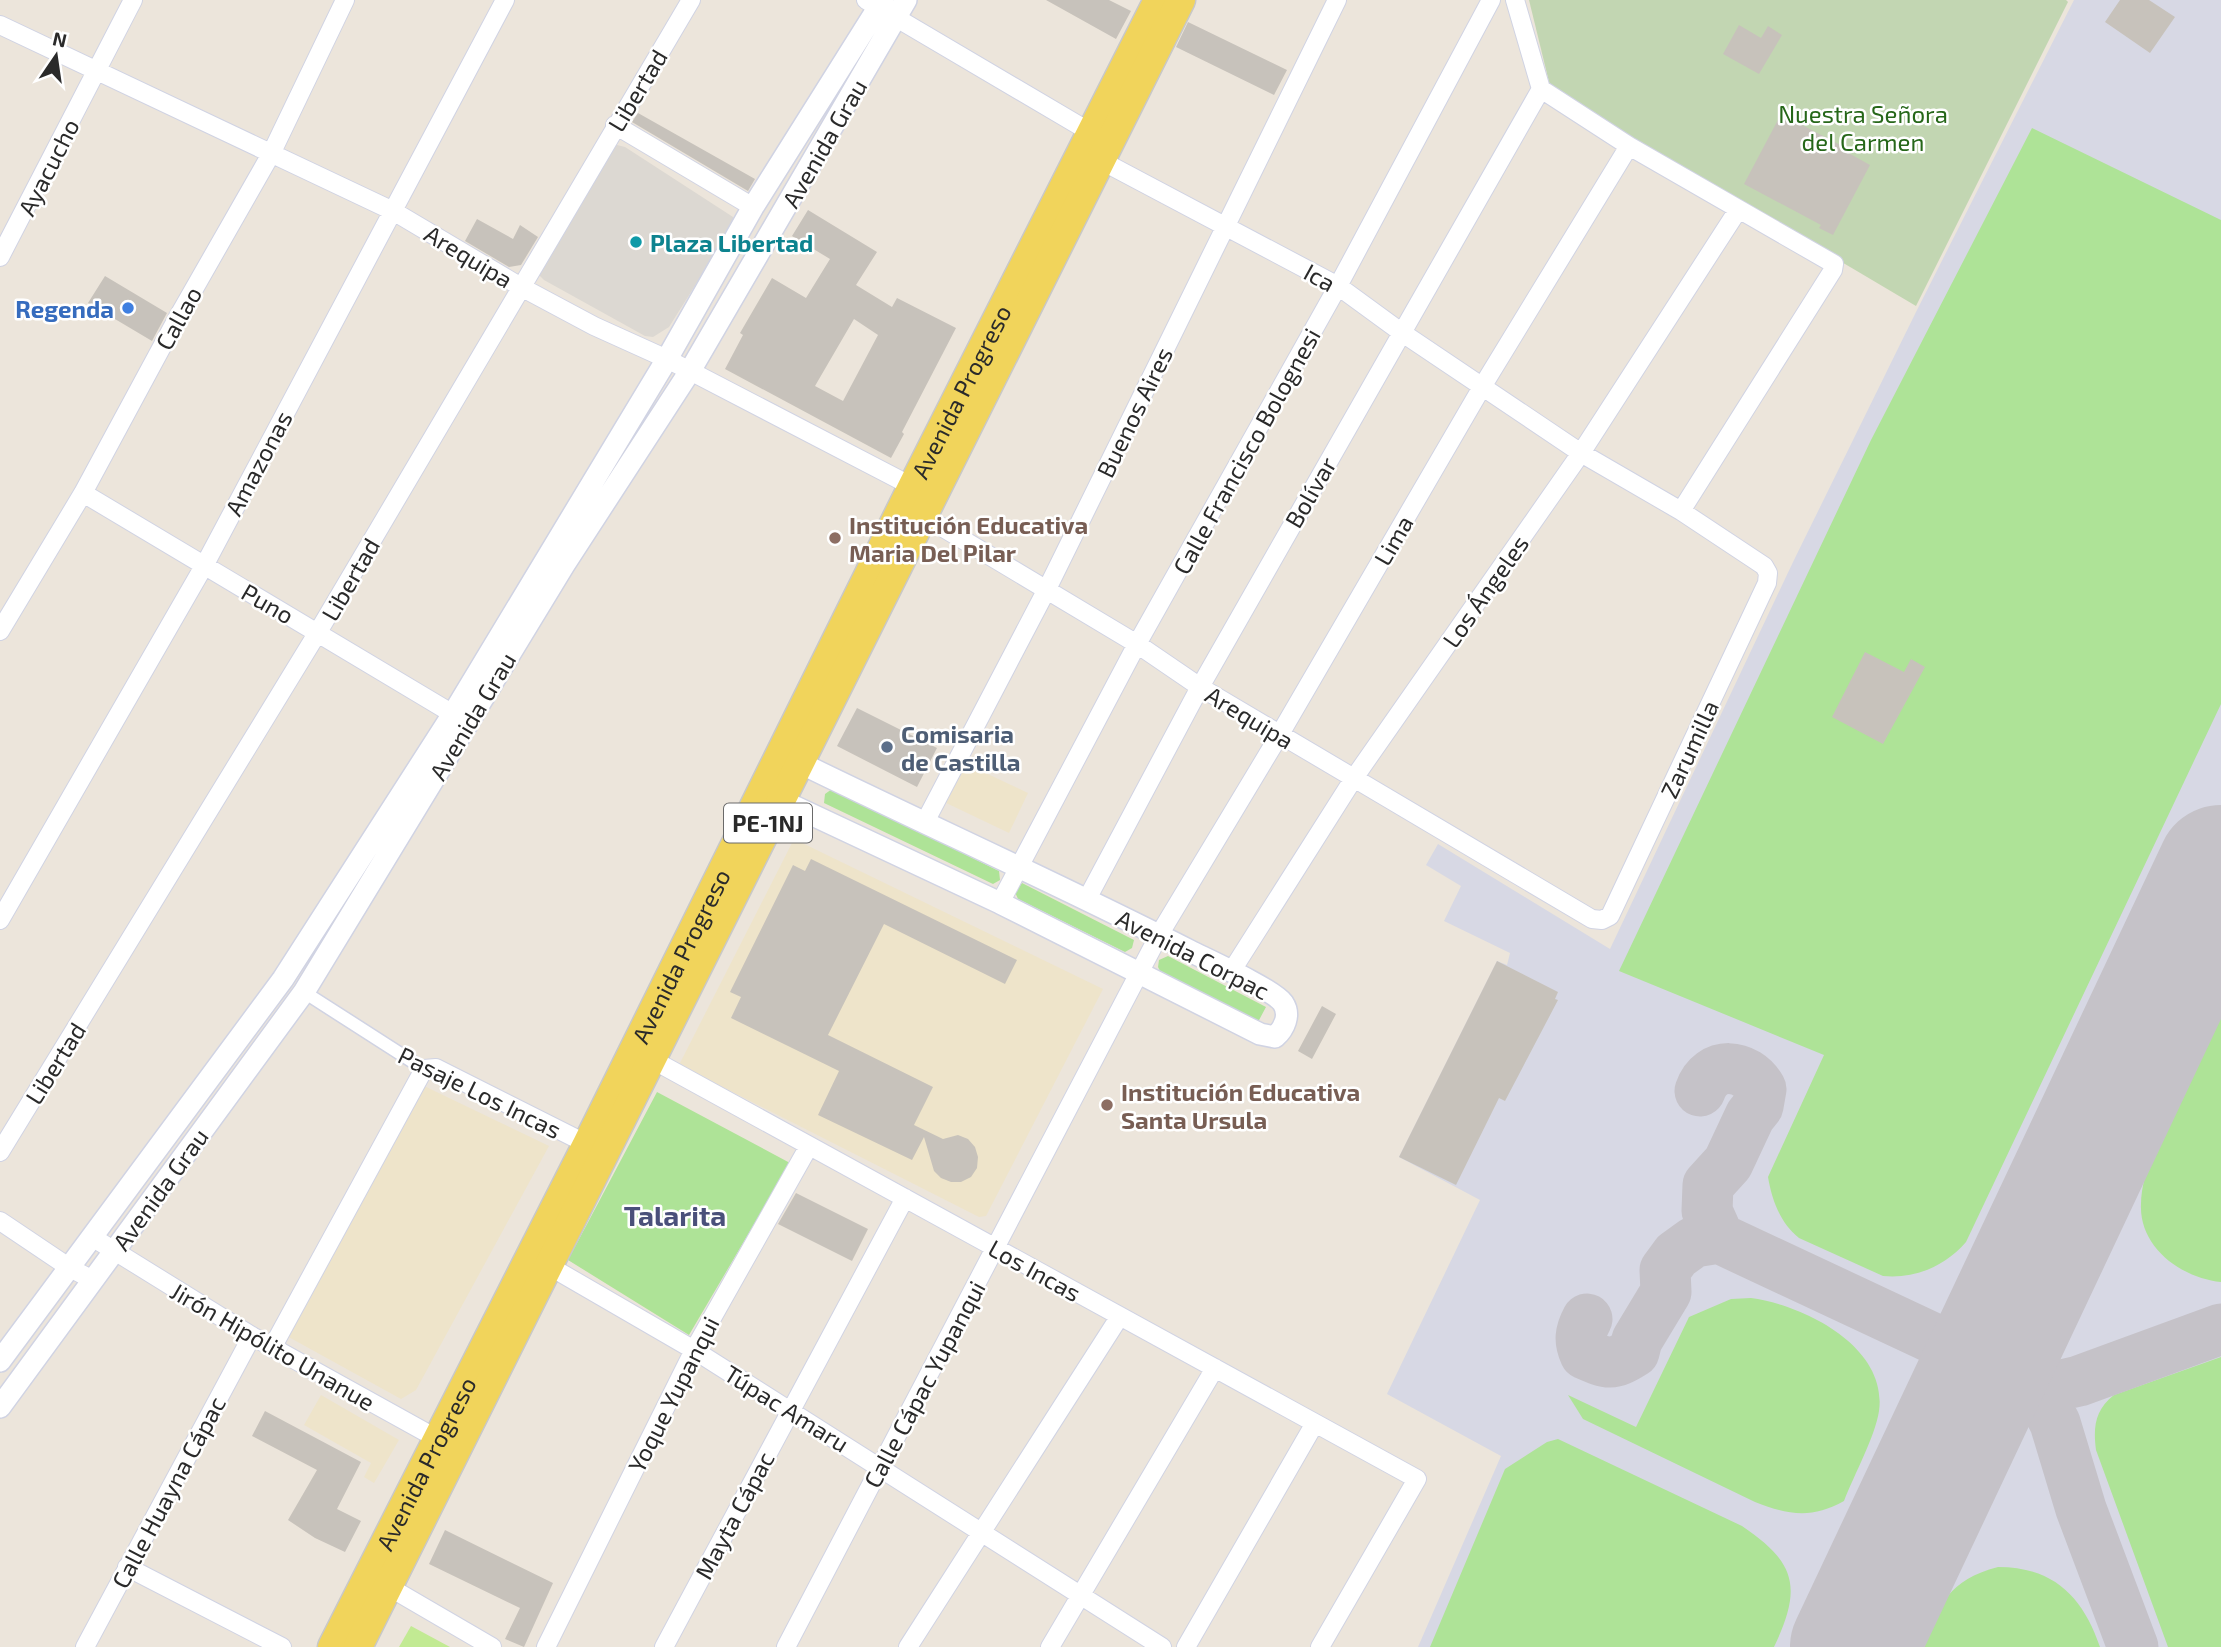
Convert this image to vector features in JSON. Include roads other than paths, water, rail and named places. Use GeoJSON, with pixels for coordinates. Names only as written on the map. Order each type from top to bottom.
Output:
{"type":"FeatureCollection","features":[{"type":"Feature","properties":{"kind":"main road","name":"Avenida Progreso"},"geometry":{"type":"LineString","coordinates":[[358,1647],[388,1587],[447,1444],[587,1144],[771,795],[917,501],[1090,132],[1158,0]]}},
{"type":"Feature","properties":{"kind":"main road","name":"Avenida Progreso"},"geometry":{"type":"LineString","coordinates":[[917,501],[1100,160],[1181,0]]}},
{"type":"Feature","properties":{"kind":"main road","name":"Avenida Progreso"},"geometry":{"type":"LineString","coordinates":[[332,1647],[549,1266],[653,1060],[771,795]]}},
{"type":"Feature","properties":{"kind":"street","name":"Ayacucho"},"geometry":{"type":"LineString","coordinates":[[0,257],[133,0]]}},
{"type":"Feature","properties":{"kind":"street","name":"Callao"},"geometry":{"type":"LineString","coordinates":[[0,631],[83,493],[271,154],[345,0]]}},
{"type":"Feature","properties":{"kind":"street","name":"Amazonas"},"geometry":{"type":"LineString","coordinates":[[0,920],[204,566],[506,0]]}},
{"type":"Feature","properties":{"kind":"street","name":"Libertad"},"geometry":{"type":"LineString","coordinates":[[0,1152],[318,632],[691,0]]}},
{"type":"Feature","properties":{"kind":"street","name":"Buenos Aires"},"geometry":{"type":"LineString","coordinates":[[925,822],[1047,589],[1337,0]]}},
{"type":"Feature","properties":{"kind":"street","name":"Calle Francisco Bolognesi"},"geometry":{"type":"LineString","coordinates":[[1000,903],[1137,644],[1339,286],[1492,0]]}},
{"type":"Feature","properties":{"kind":"street"},"geometry":{"type":"LineString","coordinates":[[1515,0],[1541,89],[1629,146],[1835,267],[1681,511]]}},
{"type":"Feature","properties":{"kind":"street"},"geometry":{"type":"LineString","coordinates":[[886,5],[1090,132],[1100,160]]}},
{"type":"Feature","properties":{"kind":"street","name":"Avenida Grau"},"geometry":{"type":"LineString","coordinates":[[0,1361],[283,979],[453,714],[667,359],[753,207],[886,5]]}},
{"type":"Feature","properties":{"kind":"street","name":"Avenida Grau"},"geometry":{"type":"LineString","coordinates":[[0,1407],[304,992],[564,565],[690,371],[886,5]]}},
{"type":"Feature","properties":{"kind":"street","name":"Arequipa"},"geometry":{"type":"LineString","coordinates":[[0,25],[393,211],[521,287],[594,326],[690,371],[917,501],[1047,589],[1137,644],[1200,687],[1592,919],[1602,920]]}},
{"type":"Feature","properties":{"kind":"street","name":"Bolívar"},"geometry":{"type":"LineString","coordinates":[[1087,899],[1200,687],[1541,89]]}},
{"type":"Feature","properties":{"kind":"street"},"geometry":{"type":"LineString","coordinates":[[615,125],[753,207]]}},
{"type":"Feature","properties":{"kind":"street","name":"Lima"},"geometry":{"type":"LineString","coordinates":[[1159,935],[1280,734],[1482,387],[1629,146]]}},
{"type":"Feature","properties":{"kind":"street","name":"Ica"},"geometry":{"type":"LineString","coordinates":[[1100,160],[1339,286],[1482,387],[1581,453],[1681,511],[1764,566],[1768,573]]}},
{"type":"Feature","properties":{"kind":"street","name":"Los Ángeles"},"geometry":{"type":"LineString","coordinates":[[1231,972],[1354,778],[1581,453],[1738,210]]}},
{"type":"Feature","properties":{"kind":"street","name":"Puno"},"geometry":{"type":"LineString","coordinates":[[83,493],[453,714]]}},
{"type":"Feature","properties":{"kind":"street","name":"Zarumilla"},"geometry":{"type":"LineString","coordinates":[[1602,920],[1610,916],[1622,891],[1767,583],[1768,573]]}},
{"type":"Feature","properties":{"kind":"street","name":"Avenida Corpac"},"geometry":{"type":"LineString","coordinates":[[771,795],[1000,903],[1260,1034],[1275,1037],[1285,1024],[1286,1014],[1277,997],[1231,972],[1087,899],[789,758]]}},
{"type":"Feature","properties":{"kind":"street","name":"Calle Cápac Yupanqui"},"geometry":{"type":"LineString","coordinates":[[786,1647],[1159,935]]}},
{"type":"Feature","properties":{"kind":"street","name":"Pasaje Los Incas"},"geometry":{"type":"LineString","coordinates":[[304,992],[424,1069],[436,1068],[587,1144]]}},
{"type":"Feature","properties":{"kind":"street","name":"Los Incas"},"geometry":{"type":"LineString","coordinates":[[653,1060],[1417,1479],[1320,1647]]}},
{"type":"Feature","properties":{"kind":"street"},"geometry":{"type":"LineString","coordinates":[[272,1348],[424,1069]]}},
{"type":"Feature","properties":{"kind":"street","name":"Yoque Yupanqui"},"geometry":{"type":"LineString","coordinates":[[546,1647],[694,1350],[809,1146]]}},
{"type":"Feature","properties":{"kind":"street","name":"Mayta Cápac"},"geometry":{"type":"LineString","coordinates":[[664,1647],[905,1198]]}},
{"type":"Feature","properties":{"kind":"street"},"geometry":{"type":"LineString","coordinates":[[0,1221],[70,1268],[93,1280]]}},
{"type":"Feature","properties":{"kind":"street","name":"Jirón Hipólito Unanue"},"geometry":{"type":"LineString","coordinates":[[92,1237],[272,1348],[447,1444]]}},
{"type":"Feature","properties":{"kind":"street","name":"Túpac Amaru"},"geometry":{"type":"LineString","coordinates":[[549,1266],[790,1409],[1162,1647]]}},
{"type":"Feature","properties":{"kind":"street"},"geometry":{"type":"LineString","coordinates":[[908,1647],[1120,1317]]}},
{"type":"Feature","properties":{"kind":"street","name":"Calle Huayna Cápac"},"geometry":{"type":"LineString","coordinates":[[85,1647],[252,1336]]}},
{"type":"Feature","properties":{"kind":"street"},"geometry":{"type":"LineString","coordinates":[[1050,1647],[1215,1368]]}},
{"type":"Feature","properties":{"kind":"street"},"geometry":{"type":"LineString","coordinates":[[1186,1647],[1315,1423]]}},
{"type":"Feature","properties":{"kind":"street"},"geometry":{"type":"LineString","coordinates":[[127,1567],[282,1647]]}},
{"type":"Feature","properties":{"kind":"street"},"geometry":{"type":"LineString","coordinates":[[388,1587],[492,1647]]}},
{"type":"Feature","properties":{"kind":"place","name":"Plaza Libertad"},"geometry":{"type":"Point","coordinates":[636,242]}},
{"type":"Feature","properties":{"kind":"place","name":"Regenda"},"geometry":{"type":"Point","coordinates":[128,308]}},
{"type":"Feature","properties":{"kind":"place","name":"Institución Educativa Maria Del Pilar"},"geometry":{"type":"Point","coordinates":[835,538]}},
{"type":"Feature","properties":{"kind":"place","name":"Comisaria de Castilla"},"geometry":{"type":"Point","coordinates":[887,747]}},
{"type":"Feature","properties":{"kind":"place","name":"Institución Educativa Santa Ursula"},"geometry":{"type":"Point","coordinates":[1107,1105]}},
{"type":"Feature","properties":{"kind":"district","name":"Talarita"},"geometry":{"type":"Point","coordinates":[675,1215]}},
{"type":"Feature","properties":{"kind":"park label","name":"Nuestra Señora del Carmen"},"geometry":{"type":"Point","coordinates":[1863,127]}}]}
